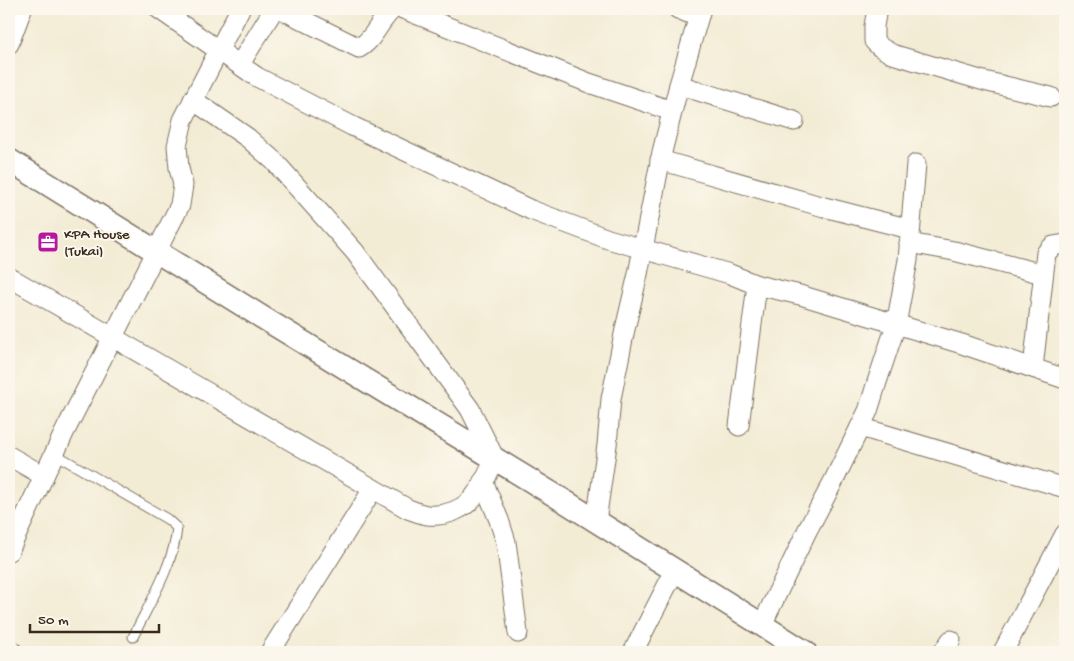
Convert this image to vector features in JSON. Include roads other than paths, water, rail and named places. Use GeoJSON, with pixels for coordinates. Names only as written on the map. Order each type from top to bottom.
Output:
{"type":"FeatureCollection","features":[{"type":"Feature","properties":{"kind":"street"},"geometry":{"type":"LineString","coordinates":[[9,44],[22,9]]}},
{"type":"Feature","properties":{"kind":"street"},"geometry":{"type":"LineString","coordinates":[[159,9],[257,77],[328,114],[531,210],[608,239],[730,274],[757,285],[962,344],[1065,379]]}},
{"type":"Feature","properties":{"kind":"street"},"geometry":{"type":"LineString","coordinates":[[9,551],[44,476],[180,205],[183,185],[177,146],[184,120],[240,9]]}},
{"type":"Feature","properties":{"kind":"street"},"geometry":{"type":"LineString","coordinates":[[240,64],[274,9]]}},
{"type":"Feature","properties":{"kind":"street"},"geometry":{"type":"LineString","coordinates":[[281,9],[359,48],[368,43],[386,14],[393,9]]}},
{"type":"Feature","properties":{"kind":"street"},"geometry":{"type":"LineString","coordinates":[[404,9],[590,83],[672,111]]}},
{"type":"Feature","properties":{"kind":"street"},"geometry":{"type":"LineString","coordinates":[[596,521],[607,445],[611,399],[660,160],[699,13],[678,9]]}},
{"type":"Feature","properties":{"kind":"street"},"geometry":{"type":"LineString","coordinates":[[877,9],[874,41],[892,54],[984,82],[1051,97]]}},
{"type":"Feature","properties":{"kind":"street"},"geometry":{"type":"LineString","coordinates":[[679,85],[794,121]]}},
{"type":"Feature","properties":{"kind":"street"},"geometry":{"type":"LineString","coordinates":[[193,100],[248,138],[274,161],[355,252],[470,409],[495,459]]}},
{"type":"Feature","properties":{"kind":"street"},"geometry":{"type":"LineString","coordinates":[[9,160],[596,521],[805,652]]}},
{"type":"Feature","properties":{"kind":"street"},"geometry":{"type":"LineString","coordinates":[[660,160],[824,207],[954,251],[1044,274]]}},
{"type":"Feature","properties":{"kind":"street"},"geometry":{"type":"LineString","coordinates":[[762,625],[807,531],[868,412],[896,325],[908,260],[916,164]]}},
{"type":"Feature","properties":{"kind":"street"},"geometry":{"type":"LineString","coordinates":[[1033,368],[1048,249],[1059,244],[1065,244]]}},
{"type":"Feature","properties":{"kind":"street"},"geometry":{"type":"LineString","coordinates":[[9,277],[408,509],[426,515],[441,515],[455,511],[469,503],[476,495],[495,459]]}},
{"type":"Feature","properties":{"kind":"street"},"geometry":{"type":"LineString","coordinates":[[739,426],[757,285]]}},
{"type":"Feature","properties":{"kind":"street"},"geometry":{"type":"LineString","coordinates":[[860,427],[1065,488]]}},
{"type":"Feature","properties":{"kind":"street"},"geometry":{"type":"LineString","coordinates":[[9,456],[44,476]]}},
{"type":"Feature","properties":{"kind":"street"},"geometry":{"type":"LineString","coordinates":[[483,481],[506,542],[518,633]]}},
{"type":"Feature","properties":{"kind":"street"},"geometry":{"type":"LineString","coordinates":[[270,652],[373,489]]}},
{"type":"Feature","properties":{"kind":"street"},"geometry":{"type":"LineString","coordinates":[[1003,652],[1065,534]]}},
{"type":"Feature","properties":{"kind":"street"},"geometry":{"type":"LineString","coordinates":[[633,652],[675,570]]}},
{"type":"Feature","properties":{"kind":"street"},"geometry":{"type":"LineString","coordinates":[[9,650],[13,652]]}},
{"type":"Feature","properties":{"kind":"lane"},"geometry":{"type":"LineString","coordinates":[[55,454],[167,519],[177,528],[176,540],[162,578],[133,637]]}},
{"type":"Feature","properties":{"kind":"place","name":"KPA House (Tukai)"},"geometry":{"type":"Point","coordinates":[48,242]}}]}
